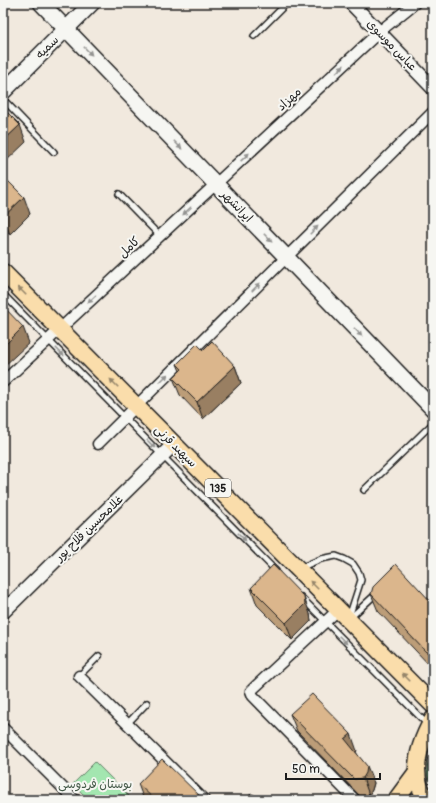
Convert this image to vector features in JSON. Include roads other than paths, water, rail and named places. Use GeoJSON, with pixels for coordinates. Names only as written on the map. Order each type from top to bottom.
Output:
{"type":"FeatureCollection","features":[{"type":"Feature","properties":{"kind":"main road","name":"ایرانشهر"},"geometry":{"type":"LineString","coordinates":[[41,3],[433,409]]}},
{"type":"Feature","properties":{"kind":"main road","name":"سمیه"},"geometry":{"type":"LineString","coordinates":[[3,92],[92,3]]}},
{"type":"Feature","properties":{"kind":"main road","name":"سپهبد قرنی"},"geometry":{"type":"LineString","coordinates":[[3,272],[433,705]]}},
{"type":"Feature","properties":{"kind":"main road"},"geometry":{"type":"LineString","coordinates":[[427,800],[420,788],[416,773],[420,749],[431,723]]}},
{"type":"Feature","properties":{"kind":"main road"},"geometry":{"type":"LineString","coordinates":[[396,800],[416,773]]}},
{"type":"Feature","properties":{"kind":"street","name":"عباس موسوی"},"geometry":{"type":"LineString","coordinates":[[351,3],[431,83]]}},
{"type":"Feature","properties":{"kind":"street","name":"مهزاد"},"geometry":{"type":"LineString","coordinates":[[216,184],[379,32],[415,3]]}},
{"type":"Feature","properties":{"kind":"street"},"geometry":{"type":"LineString","coordinates":[[98,444],[433,112]]}},
{"type":"Feature","properties":{"kind":"street","name":"کامل"},"geometry":{"type":"LineString","coordinates":[[3,382],[216,184]]}},
{"type":"Feature","properties":{"kind":"street","name":"غلامحسین فلاح‌ پور"},"geometry":{"type":"LineString","coordinates":[[3,612],[174,444]]}},
{"type":"Feature","properties":{"kind":"street"},"geometry":{"type":"LineString","coordinates":[[343,614],[325,621],[251,691],[253,696],[355,800]]}},
{"type":"Feature","properties":{"kind":"street"},"geometry":{"type":"LineString","coordinates":[[79,676],[204,800]]}},
{"type":"Feature","properties":{"kind":"street"},"geometry":{"type":"LineString","coordinates":[[3,728],[75,800]]}},
{"type":"Feature","properties":{"kind":"lane"},"geometry":{"type":"LineString","coordinates":[[254,36],[287,3]]}},
{"type":"Feature","properties":{"kind":"lane"},"geometry":{"type":"LineString","coordinates":[[3,99],[54,152]]}},
{"type":"Feature","properties":{"kind":"lane"},"geometry":{"type":"LineString","coordinates":[[119,194],[160,236]]}},
{"type":"Feature","properties":{"kind":"lane"},"geometry":{"type":"LineString","coordinates":[[3,294],[282,577]]}},
{"type":"Feature","properties":{"kind":"lane"},"geometry":{"type":"LineString","coordinates":[[364,490],[433,423]]}},
{"type":"Feature","properties":{"kind":"lane"},"geometry":{"type":"LineString","coordinates":[[298,569],[321,559],[336,556],[353,564],[361,580],[343,614]]}},
{"type":"Feature","properties":{"kind":"lane"},"geometry":{"type":"LineString","coordinates":[[343,614],[382,587]]}},
{"type":"Feature","properties":{"kind":"lane"},"geometry":{"type":"LineString","coordinates":[[298,594],[431,723]]}},
{"type":"Feature","properties":{"kind":"lane"},"geometry":{"type":"LineString","coordinates":[[79,676],[99,656]]}},
{"type":"Feature","properties":{"kind":"lane"},"geometry":{"type":"LineString","coordinates":[[127,724],[147,703]]}},
{"type":"Feature","properties":{"kind":"park label","name":"بوستان فردوسی"},"geometry":{"type":"Point","coordinates":[95,784]}}]}
